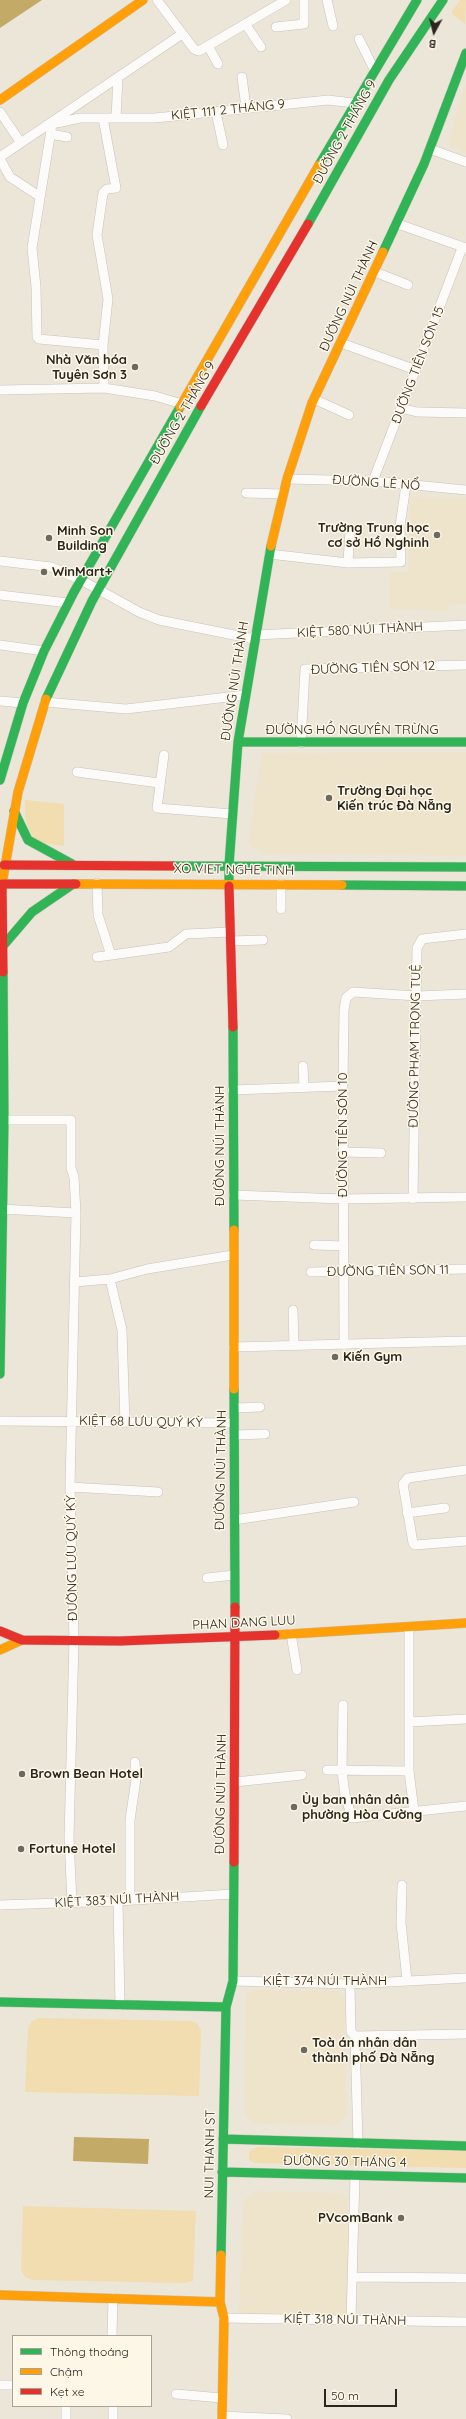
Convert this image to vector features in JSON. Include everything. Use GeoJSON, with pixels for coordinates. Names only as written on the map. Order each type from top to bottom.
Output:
{"type":"FeatureCollection","features":[{"type":"Feature","properties":{"kind":"main road"},"geometry":{"type":"LineString","coordinates":[[0,100],[143,0]]}},
{"type":"Feature","properties":{"kind":"main road","name":"ĐƯỜNG 2 THÁNG 9"},"geometry":{"type":"LineString","coordinates":[[0,780],[22,703],[44,651],[68,603],[354,103],[417,0]]}},
{"type":"Feature","properties":{"kind":"main road","name":"ĐƯỜNG 2 THÁNG 9"},"geometry":{"type":"LineString","coordinates":[[1,884],[2,865],[14,811],[45,702],[98,589],[389,80],[444,0]]}},
{"type":"Feature","properties":{"kind":"main road","name":"ĐƯỜNG NÚI THÀNH"},"geometry":{"type":"LineString","coordinates":[[226,2007],[233,1981],[235,1782],[235,1408],[229,865],[238,742],[269,554],[287,479],[314,399],[398,224],[430,149],[466,53]]}},
{"type":"Feature","properties":{"kind":"main road","name":"ĐƯỜNG HỒ NGUYÊN TRỪNG"},"geometry":{"type":"LineString","coordinates":[[238,742],[466,742]]}},
{"type":"Feature","properties":{"kind":"main road"},"geometry":{"type":"LineString","coordinates":[[14,811],[28,840],[73,864]]}},
{"type":"Feature","properties":{"kind":"main road","name":"XO VIET NGHE TINH"},"geometry":{"type":"LineString","coordinates":[[2,865],[229,865],[466,868]]}},
{"type":"Feature","properties":{"kind":"main road","name":"XO VIET NGHE TINH"},"geometry":{"type":"LineString","coordinates":[[1,884],[229,883],[466,886]]}},
{"type":"Feature","properties":{"kind":"main road"},"geometry":{"type":"LineString","coordinates":[[0,1374],[4,1120],[1,884]]}},
{"type":"Feature","properties":{"kind":"main road"},"geometry":{"type":"LineString","coordinates":[[2,947],[32,912],[73,884]]}},
{"type":"Feature","properties":{"kind":"main road","name":"PHAN DANG LUU"},"geometry":{"type":"LineString","coordinates":[[22,1640],[235,1638],[409,1628],[466,1623]]}},
{"type":"Feature","properties":{"kind":"main road"},"geometry":{"type":"LineString","coordinates":[[0,1632],[22,1640]]}},
{"type":"Feature","properties":{"kind":"main road"},"geometry":{"type":"LineString","coordinates":[[0,1650],[22,1640]]}},
{"type":"Feature","properties":{"kind":"main road"},"geometry":{"type":"LineString","coordinates":[[0,2002],[226,2007]]}},
{"type":"Feature","properties":{"kind":"main road","name":"NUI THANH ST"},"geometry":{"type":"LineString","coordinates":[[220,2302],[226,2007]]}},
{"type":"Feature","properties":{"kind":"main road","name":"ĐƯỜNG 30 THÁNG 4"},"geometry":{"type":"LineString","coordinates":[[223,2138],[466,2146]]}},
{"type":"Feature","properties":{"kind":"main road","name":"ĐƯỜNG 30 THÁNG 4"},"geometry":{"type":"LineString","coordinates":[[222,2172],[466,2178]]}},
{"type":"Feature","properties":{"kind":"main road"},"geometry":{"type":"LineString","coordinates":[[0,2295],[220,2302],[224,2318],[222,2417]]}},
{"type":"Feature","properties":{"kind":"street"},"geometry":{"type":"LineString","coordinates":[[157,0],[196,50],[208,46],[246,25],[286,0]]}},
{"type":"Feature","properties":{"kind":"street"},"geometry":{"type":"LineString","coordinates":[[276,27],[304,24],[304,0]]}},
{"type":"Feature","properties":{"kind":"street"},"geometry":{"type":"LineString","coordinates":[[327,0],[333,26]]}},
{"type":"Feature","properties":{"kind":"street"},"geometry":{"type":"LineString","coordinates":[[246,25],[260,48]]}},
{"type":"Feature","properties":{"kind":"street"},"geometry":{"type":"LineString","coordinates":[[39,196],[10,177],[0,158],[21,143],[49,128],[118,77],[182,34]]}},
{"type":"Feature","properties":{"kind":"street"},"geometry":{"type":"LineString","coordinates":[[359,39],[374,69]]}},
{"type":"Feature","properties":{"kind":"street"},"geometry":{"type":"LineString","coordinates":[[208,46],[218,64]]}},
{"type":"Feature","properties":{"kind":"street"},"geometry":{"type":"LineString","coordinates":[[116,118],[118,77]]}},
{"type":"Feature","properties":{"kind":"street"},"geometry":{"type":"LineString","coordinates":[[242,77],[246,108]]}},
{"type":"Feature","properties":{"kind":"street","name":"KIỆT 111 2 THÁNG 9"},"geometry":{"type":"LineString","coordinates":[[49,128],[70,118],[155,118],[328,100],[354,103]]}},
{"type":"Feature","properties":{"kind":"street"},"geometry":{"type":"LineString","coordinates":[[0,112],[21,143]]}},
{"type":"Feature","properties":{"kind":"street"},"geometry":{"type":"LineString","coordinates":[[216,112],[224,145]]}},
{"type":"Feature","properties":{"kind":"street"},"geometry":{"type":"LineString","coordinates":[[103,118],[116,188],[107,189],[103,193],[97,235],[108,299],[103,345],[104,388]]}},
{"type":"Feature","properties":{"kind":"street"},"geometry":{"type":"LineString","coordinates":[[49,128],[67,137]]}},
{"type":"Feature","properties":{"kind":"street"},"geometry":{"type":"LineString","coordinates":[[49,128],[32,248],[36,287],[37,337],[48,340],[103,345]]}},
{"type":"Feature","properties":{"kind":"street"},"geometry":{"type":"LineString","coordinates":[[430,149],[466,162]]}},
{"type":"Feature","properties":{"kind":"street"},"geometry":{"type":"LineString","coordinates":[[398,224],[464,248]]}},
{"type":"Feature","properties":{"kind":"street","name":"ĐƯỜNG TIÊN SƠN 15"},"geometry":{"type":"LineString","coordinates":[[373,482],[464,248]]}},
{"type":"Feature","properties":{"kind":"street"},"geometry":{"type":"LineString","coordinates":[[375,272],[408,285]]}},
{"type":"Feature","properties":{"kind":"street"},"geometry":{"type":"LineString","coordinates":[[341,343],[416,370]]}},
{"type":"Feature","properties":{"kind":"street"},"geometry":{"type":"LineString","coordinates":[[0,390],[104,388],[155,396],[182,404]]}},
{"type":"Feature","properties":{"kind":"street"},"geometry":{"type":"LineString","coordinates":[[314,399],[349,414]]}},
{"type":"Feature","properties":{"kind":"street"},"geometry":{"type":"LineString","coordinates":[[401,408],[417,412],[466,413]]}},
{"type":"Feature","properties":{"kind":"street","name":"ĐƯỜNG LÊ NỔ"},"geometry":{"type":"LineString","coordinates":[[287,479],[373,482],[466,490]]}},
{"type":"Feature","properties":{"kind":"street"},"geometry":{"type":"LineString","coordinates":[[269,554],[348,563],[401,562],[400,526],[406,485]]}},
{"type":"Feature","properties":{"kind":"street"},"geometry":{"type":"LineString","coordinates":[[246,493],[283,494]]}},
{"type":"Feature","properties":{"kind":"street"},"geometry":{"type":"LineString","coordinates":[[348,563],[350,529]]}},
{"type":"Feature","properties":{"kind":"street","name":"KIỆT 580 NÚI THÀNH"},"geometry":{"type":"LineString","coordinates":[[0,561],[51,567],[81,580],[147,616],[255,637],[466,625]]}},
{"type":"Feature","properties":{"kind":"street"},"geometry":{"type":"LineString","coordinates":[[0,595],[68,603]]}},
{"type":"Feature","properties":{"kind":"street"},"geometry":{"type":"LineString","coordinates":[[0,645],[44,651]]}},
{"type":"Feature","properties":{"kind":"street","name":"ĐƯỜNG TIÊN SƠN 12"},"geometry":{"type":"LineString","coordinates":[[301,743],[304,669],[466,665]]}},
{"type":"Feature","properties":{"kind":"street"},"geometry":{"type":"LineString","coordinates":[[45,702],[126,709],[245,695]]}},
{"type":"Feature","properties":{"kind":"street"},"geometry":{"type":"LineString","coordinates":[[0,701],[22,703]]}},
{"type":"Feature","properties":{"kind":"street"},"geometry":{"type":"LineString","coordinates":[[164,755],[159,783],[157,808],[232,814]]}},
{"type":"Feature","properties":{"kind":"street"},"geometry":{"type":"LineString","coordinates":[[77,772],[159,783]]}},
{"type":"Feature","properties":{"kind":"street"},"geometry":{"type":"LineString","coordinates":[[97,883],[98,915],[111,955]]}},
{"type":"Feature","properties":{"kind":"street"},"geometry":{"type":"LineString","coordinates":[[281,884],[281,909]]}},
{"type":"Feature","properties":{"kind":"street"},"geometry":{"type":"LineString","coordinates":[[97,957],[169,948],[186,934],[230,936],[263,940]]}},
{"type":"Feature","properties":{"kind":"street","name":"ĐƯỜNG PHẠM TRỌNG TUỆ"},"geometry":{"type":"LineString","coordinates":[[413,1199],[417,996],[416,948],[422,939],[466,934]]}},
{"type":"Feature","properties":{"kind":"street","name":"ĐƯỜNG TIÊN SƠN 10"},"geometry":{"type":"LineString","coordinates":[[344,1345],[343,1086],[344,1010],[346,998],[353,992],[417,996],[466,994]]}},
{"type":"Feature","properties":{"kind":"street"},"geometry":{"type":"LineString","coordinates":[[303,1066],[304,1087]]}},
{"type":"Feature","properties":{"kind":"street"},"geometry":{"type":"LineString","coordinates":[[232,1090],[343,1086]]}},
{"type":"Feature","properties":{"kind":"street","name":"ĐƯỜNG LƯU QUÝ KỲ"},"geometry":{"type":"LineString","coordinates":[[4,1120],[71,1120],[71,1168],[76,1213],[70,1487],[74,1640],[69,1838],[72,1903]]}},
{"type":"Feature","properties":{"kind":"street"},"geometry":{"type":"LineString","coordinates":[[343,1152],[381,1153]]}},
{"type":"Feature","properties":{"kind":"street"},"geometry":{"type":"LineString","coordinates":[[233,1195],[343,1199],[466,1197]]}},
{"type":"Feature","properties":{"kind":"street"},"geometry":{"type":"LineString","coordinates":[[2,1209],[76,1213]]}},
{"type":"Feature","properties":{"kind":"street"},"geometry":{"type":"LineString","coordinates":[[314,1245],[344,1246]]}},
{"type":"Feature","properties":{"kind":"street"},"geometry":{"type":"LineString","coordinates":[[75,1282],[110,1279],[147,1269],[233,1255]]}},
{"type":"Feature","properties":{"kind":"street","name":"ĐƯỜNG TIÊN SƠN 11"},"geometry":{"type":"LineString","coordinates":[[311,1272],[466,1269]]}},
{"type":"Feature","properties":{"kind":"street"},"geometry":{"type":"LineString","coordinates":[[110,1279],[122,1330],[125,1423]]}},
{"type":"Feature","properties":{"kind":"street"},"geometry":{"type":"LineString","coordinates":[[293,1310],[294,1345]]}},
{"type":"Feature","properties":{"kind":"street"},"geometry":{"type":"LineString","coordinates":[[234,1347],[466,1341]]}},
{"type":"Feature","properties":{"kind":"street"},"geometry":{"type":"LineString","coordinates":[[235,1408],[260,1408]]}},
{"type":"Feature","properties":{"kind":"street","name":"KIỆT 68 LƯU QUÝ KỲ"},"geometry":{"type":"LineString","coordinates":[[0,1422],[234,1423]]}},
{"type":"Feature","properties":{"kind":"street"},"geometry":{"type":"LineString","coordinates":[[234,1435],[265,1434]]}},
{"type":"Feature","properties":{"kind":"street"},"geometry":{"type":"LineString","coordinates":[[466,1470],[404,1480],[413,1543],[415,1545],[466,1541]]}},
{"type":"Feature","properties":{"kind":"street"},"geometry":{"type":"LineString","coordinates":[[70,1487],[158,1492]]}},
{"type":"Feature","properties":{"kind":"street"},"geometry":{"type":"LineString","coordinates":[[234,1520],[354,1502]]}},
{"type":"Feature","properties":{"kind":"street"},"geometry":{"type":"LineString","coordinates":[[408,1513],[445,1508]]}},
{"type":"Feature","properties":{"kind":"street"},"geometry":{"type":"LineString","coordinates":[[207,1578],[234,1575]]}},
{"type":"Feature","properties":{"kind":"street"},"geometry":{"type":"LineString","coordinates":[[466,1623],[466,1629]]}},
{"type":"Feature","properties":{"kind":"street"},"geometry":{"type":"LineString","coordinates":[[409,1628],[409,1770],[414,1811]]}},
{"type":"Feature","properties":{"kind":"street"},"geometry":{"type":"LineString","coordinates":[[291,1634],[297,1670]]}},
{"type":"Feature","properties":{"kind":"street"},"geometry":{"type":"LineString","coordinates":[[343,1704],[342,1771],[345,1795],[352,1818],[466,1806]]}},
{"type":"Feature","properties":{"kind":"street"},"geometry":{"type":"LineString","coordinates":[[409,1722],[466,1720]]}},
{"type":"Feature","properties":{"kind":"street"},"geometry":{"type":"LineString","coordinates":[[130,1900],[130,1820],[136,1779],[135,1762]]}},
{"type":"Feature","properties":{"kind":"street"},"geometry":{"type":"LineString","coordinates":[[327,1770],[409,1770]]}},
{"type":"Feature","properties":{"kind":"street"},"geometry":{"type":"LineString","coordinates":[[235,1782],[302,1775]]}},
{"type":"Feature","properties":{"kind":"street"},"geometry":{"type":"LineString","coordinates":[[402,1885],[401,1923],[407,1980]]}},
{"type":"Feature","properties":{"kind":"street","name":"KIỆT 383 NÚI THÀNH"},"geometry":{"type":"LineString","coordinates":[[0,1904],[72,1903],[233,1894]]}},
{"type":"Feature","properties":{"kind":"street"},"geometry":{"type":"LineString","coordinates":[[118,1901],[120,2005]]}},
{"type":"Feature","properties":{"kind":"street","name":"KIỆT 374 NÚI THÀNH"},"geometry":{"type":"LineString","coordinates":[[233,1981],[350,1984],[466,1978]]}},
{"type":"Feature","properties":{"kind":"street"},"geometry":{"type":"LineString","coordinates":[[350,1984],[351,2032],[356,2036],[466,2034]]}},
{"type":"Feature","properties":{"kind":"street"},"geometry":{"type":"LineString","coordinates":[[356,2036],[358,2143]]}},
{"type":"Feature","properties":{"kind":"street"},"geometry":{"type":"LineString","coordinates":[[351,2319],[354,2277],[355,2175]]}},
{"type":"Feature","properties":{"kind":"street"},"geometry":{"type":"LineString","coordinates":[[354,2277],[466,2278]]}},
{"type":"Feature","properties":{"kind":"street"},"geometry":{"type":"LineString","coordinates":[[112,2335],[113,2298]]}},
{"type":"Feature","properties":{"kind":"street","name":"KIỆT 318 NÚI THÀNH"},"geometry":{"type":"LineString","coordinates":[[224,2318],[466,2322]]}},
{"type":"Feature","properties":{"kind":"street"},"geometry":{"type":"LineString","coordinates":[[0,2385],[12,2385]]}},
{"type":"Feature","properties":{"kind":"street"},"geometry":{"type":"LineString","coordinates":[[176,2394],[222,2398]]}},
{"type":"Feature","properties":{"kind":"street"},"geometry":{"type":"LineString","coordinates":[[66,2407],[66,2419]]}},
{"type":"Feature","properties":{"kind":"street"},"geometry":{"type":"LineString","coordinates":[[113,2407],[113,2419]]}},
{"type":"Feature","properties":{"kind":"street"},"geometry":{"type":"LineString","coordinates":[[222,2417],[287,2419]]}},
{"type":"Feature","properties":{"kind":"shaded area"},"geometry":{"type":"Polygon","coordinates":[[[0,0],[42,0],[0,28],[0,0]]]}},
{"type":"Feature","properties":{"kind":"shaded area"},"geometry":{"type":"Polygon","coordinates":[[[460,0],[466,0],[465,24],[451,13],[460,0]]]}},
{"type":"Feature","properties":{"kind":"shaded area"},"geometry":{"type":"Polygon","coordinates":[[[466,86],[466,154],[448,145],[459,102],[466,86]]]}},
{"type":"Feature","properties":{"kind":"shaded area","name":"Trường Trung học cơ sở Hồ Nghinh"},"geometry":{"type":"Polygon","coordinates":[[[410,497],[466,498],[466,604],[449,604],[449,611],[389,609],[390,572],[408,572],[410,497]]]}},
{"type":"Feature","properties":{"kind":"shaded area","name":"Trường Đại học Kiến trúc Đà Nẵng"},"geometry":{"type":"Polygon","coordinates":[[[466,752],[466,856],[264,853],[252,847],[248,842],[262,753],[466,752]]]}},
{"type":"Feature","properties":{"kind":"shaded area"},"geometry":{"type":"Polygon","coordinates":[[[25,800],[64,804],[64,846],[46,844],[34,838],[28,828],[25,816],[25,800]]]}},
{"type":"Feature","properties":{"kind":"shaded area"},"geometry":{"type":"Polygon","coordinates":[[[255,1990],[338,1991],[344,1997],[347,2113],[339,2125],[260,2124],[251,2122],[246,2116],[244,2108],[245,2003],[247,1993],[255,1990]]]}},
{"type":"Feature","properties":{"kind":"shaded area"},"geometry":{"type":"Polygon","coordinates":[[[39,2018],[190,2021],[197,2023],[201,2030],[199,2096],[25,2092],[28,2028],[32,2021],[39,2018]]]}},
{"type":"Feature","properties":{"kind":"shaded area"},"geometry":{"type":"Polygon","coordinates":[[[74,2137],[149,2139],[148,2164],[73,2161],[74,2137]]]}},
{"type":"Feature","properties":{"kind":"shaded area"},"geometry":{"type":"Polygon","coordinates":[[[258,2147],[466,2151],[466,2168],[254,2163],[249,2159],[249,2151],[258,2147]]]}},
{"type":"Feature","properties":{"kind":"shaded area"},"geometry":{"type":"Polygon","coordinates":[[[258,2191],[341,2193],[348,2199],[347,2317],[239,2316],[243,2204],[246,2198],[258,2191]]]}},
{"type":"Feature","properties":{"kind":"shaded area"},"geometry":{"type":"Polygon","coordinates":[[[23,2206],[196,2211],[193,2281],[185,2283],[32,2280],[25,2277],[21,2270],[23,2206]]]}},
{"type":"Feature","properties":{"kind":"traffic: fast"},"geometry":{"type":"LineString","coordinates":[[319,165],[417,0]]}},
{"type":"Feature","properties":{"kind":"traffic: fast"},"geometry":{"type":"LineString","coordinates":[[308,224],[389,80],[443,0]]}},
{"type":"Feature","properties":{"kind":"traffic: fast"},"geometry":{"type":"LineString","coordinates":[[383,252],[424,164],[466,53]]}},
{"type":"Feature","properties":{"kind":"traffic: fast"},"geometry":{"type":"LineString","coordinates":[[46,699],[92,601],[201,406]]}},
{"type":"Feature","properties":{"kind":"traffic: fast"},"geometry":{"type":"LineString","coordinates":[[0,780],[23,703],[44,651],[74,592],[180,407]]}},
{"type":"Feature","properties":{"kind":"traffic: fast"},"geometry":{"type":"LineString","coordinates":[[229,886],[229,865],[238,742],[271,546]]}},
{"type":"Feature","properties":{"kind":"traffic: fast"},"geometry":{"type":"LineString","coordinates":[[238,742],[466,742]]}},
{"type":"Feature","properties":{"kind":"traffic: fast"},"geometry":{"type":"LineString","coordinates":[[14,811],[28,840],[72,864]]}},
{"type":"Feature","properties":{"kind":"traffic: fast"},"geometry":{"type":"LineString","coordinates":[[173,866],[466,867]]}},
{"type":"Feature","properties":{"kind":"traffic: fast"},"geometry":{"type":"LineString","coordinates":[[2,947],[32,912],[73,884]]}},
{"type":"Feature","properties":{"kind":"traffic: fast"},"geometry":{"type":"LineString","coordinates":[[342,885],[466,886]]}},
{"type":"Feature","properties":{"kind":"traffic: fast"},"geometry":{"type":"LineString","coordinates":[[0,1374],[4,1120],[3,972]]}},
{"type":"Feature","properties":{"kind":"traffic: fast"},"geometry":{"type":"LineString","coordinates":[[233,1027],[234,1230]]}},
{"type":"Feature","properties":{"kind":"traffic: fast"},"geometry":{"type":"LineString","coordinates":[[234,1389],[235,1607]]}},
{"type":"Feature","properties":{"kind":"traffic: fast"},"geometry":{"type":"LineString","coordinates":[[221,2255],[226,2007],[233,1981],[234,1862]]}},
{"type":"Feature","properties":{"kind":"traffic: fast"},"geometry":{"type":"LineString","coordinates":[[0,2002],[226,2007]]}},
{"type":"Feature","properties":{"kind":"traffic: fast"},"geometry":{"type":"LineString","coordinates":[[223,2139],[466,2146]]}},
{"type":"Feature","properties":{"kind":"traffic: fast"},"geometry":{"type":"LineString","coordinates":[[222,2172],[466,2178]]}},
{"type":"Feature","properties":{"kind":"traffic: slow"},"geometry":{"type":"LineString","coordinates":[[0,100],[143,0]]}},
{"type":"Feature","properties":{"kind":"traffic: slow"},"geometry":{"type":"LineString","coordinates":[[180,407],[319,165]]}},
{"type":"Feature","properties":{"kind":"traffic: slow"},"geometry":{"type":"LineString","coordinates":[[271,546],[287,479],[312,403],[383,252]]}},
{"type":"Feature","properties":{"kind":"traffic: slow"},"geometry":{"type":"LineString","coordinates":[[0,884],[2,884],[18,792],[46,699]]}},
{"type":"Feature","properties":{"kind":"traffic: slow"},"geometry":{"type":"LineString","coordinates":[[76,884],[342,885]]}},
{"type":"Feature","properties":{"kind":"traffic: slow"},"geometry":{"type":"LineString","coordinates":[[234,1230],[234,1389]]}},
{"type":"Feature","properties":{"kind":"traffic: slow"},"geometry":{"type":"LineString","coordinates":[[275,1635],[466,1623]]}},
{"type":"Feature","properties":{"kind":"traffic: slow"},"geometry":{"type":"LineString","coordinates":[[0,1650],[22,1640]]}},
{"type":"Feature","properties":{"kind":"traffic: slow"},"geometry":{"type":"LineString","coordinates":[[221,2255],[220,2302],[224,2318],[222,2419]]}},
{"type":"Feature","properties":{"kind":"traffic: slow"},"geometry":{"type":"LineString","coordinates":[[0,2295],[220,2302]]}},
{"type":"Feature","properties":{"kind":"traffic: jam"},"geometry":{"type":"LineString","coordinates":[[201,406],[308,224]]}},
{"type":"Feature","properties":{"kind":"traffic: jam"},"geometry":{"type":"LineString","coordinates":[[4,865],[173,866]]}},
{"type":"Feature","properties":{"kind":"traffic: jam"},"geometry":{"type":"LineString","coordinates":[[3,972],[2,884],[76,884]]}},
{"type":"Feature","properties":{"kind":"traffic: jam"},"geometry":{"type":"LineString","coordinates":[[229,886],[233,1027]]}},
{"type":"Feature","properties":{"kind":"traffic: jam"},"geometry":{"type":"LineString","coordinates":[[234,1862],[235,1607]]}},
{"type":"Feature","properties":{"kind":"traffic: jam"},"geometry":{"type":"LineString","coordinates":[[0,1631],[22,1640],[120,1641],[275,1635]]}},
{"type":"Feature","properties":{"kind":"place","name":"Nhà Văn hóa Tuyên Sơn 3"},"geometry":{"type":"Point","coordinates":[135,367]}},
{"type":"Feature","properties":{"kind":"place","name":"Trường Trung học cơ sở Hồ Nghinh"},"geometry":{"type":"Point","coordinates":[437,535]}},
{"type":"Feature","properties":{"kind":"place","name":"Minh Son Building"},"geometry":{"type":"Point","coordinates":[49,538]}},
{"type":"Feature","properties":{"kind":"place","name":"WinMart+"},"geometry":{"type":"Point","coordinates":[44,572]}},
{"type":"Feature","properties":{"kind":"place","name":"Trường Đại học Kiến trúc Đà Nẵng"},"geometry":{"type":"Point","coordinates":[329,798]}},
{"type":"Feature","properties":{"kind":"place","name":"Kiến Gym"},"geometry":{"type":"Point","coordinates":[335,1357]}},
{"type":"Feature","properties":{"kind":"place","name":"Brown Bean Hotel"},"geometry":{"type":"Point","coordinates":[22,1774]}},
{"type":"Feature","properties":{"kind":"place","name":"Ủy ban nhân dân phường Hòa Cường"},"geometry":{"type":"Point","coordinates":[294,1807]}},
{"type":"Feature","properties":{"kind":"place","name":"Fortune Hotel"},"geometry":{"type":"Point","coordinates":[21,1849]}},
{"type":"Feature","properties":{"kind":"place","name":"Toà án nhân dân thành phố Đà Nẵng"},"geometry":{"type":"Point","coordinates":[304,2050]}},
{"type":"Feature","properties":{"kind":"place","name":"PVcomBank"},"geometry":{"type":"Point","coordinates":[401,2218]}}]}
